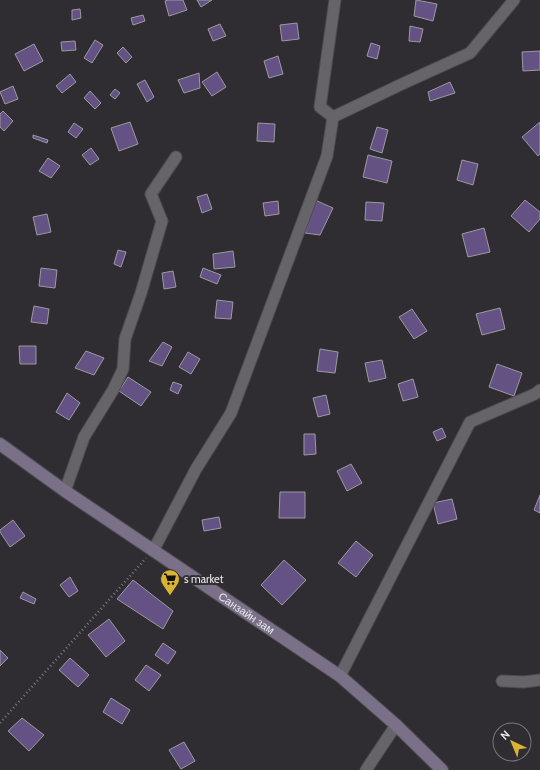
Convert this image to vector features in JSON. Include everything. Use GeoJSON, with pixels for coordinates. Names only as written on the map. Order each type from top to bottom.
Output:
{"type":"FeatureCollection","features":[{"type":"Feature","properties":{"kind":"main road","name":"Санзайн зам"},"geometry":{"type":"LineString","coordinates":[[0,444],[65,491],[340,676],[442,770]]}},
{"type":"Feature","properties":{"kind":"street"},"geometry":{"type":"LineString","coordinates":[[333,117],[320,107],[335,0]]}},
{"type":"Feature","properties":{"kind":"street"},"geometry":{"type":"LineString","coordinates":[[333,117],[470,53],[514,0]]}},
{"type":"Feature","properties":{"kind":"street"},"geometry":{"type":"LineString","coordinates":[[153,551],[196,469],[231,413],[327,156],[333,117]]}},
{"type":"Feature","properties":{"kind":"street"},"geometry":{"type":"LineString","coordinates":[[65,491],[84,436],[113,390],[123,369],[125,339],[141,293],[162,221],[151,194],[176,157]]}},
{"type":"Feature","properties":{"kind":"street"},"geometry":{"type":"LineString","coordinates":[[340,676],[470,422],[535,394],[540,390]]}},
{"type":"Feature","properties":{"kind":"street"},"geometry":{"type":"LineString","coordinates":[[502,681],[524,682],[540,680]]}},
{"type":"Feature","properties":{"kind":"street"},"geometry":{"type":"LineString","coordinates":[[366,770],[396,726]]}},
{"type":"Feature","properties":{"kind":"path"},"geometry":{"type":"LineString","coordinates":[[0,723],[153,551]]}},
{"type":"Feature","properties":{"kind":"building"},"geometry":{"type":"Polygon","coordinates":[[[183,0],[187,10],[169,16],[165,1],[183,0]]]}},
{"type":"Feature","properties":{"kind":"building"},"geometry":{"type":"Polygon","coordinates":[[[197,0],[212,0],[201,7],[197,0]]]}},
{"type":"Feature","properties":{"kind":"building"},"geometry":{"type":"Polygon","coordinates":[[[416,0],[437,4],[433,21],[414,16],[416,0]]]}},
{"type":"Feature","properties":{"kind":"building"},"geometry":{"type":"Polygon","coordinates":[[[80,9],[81,18],[72,20],[72,10],[80,9]]]}},
{"type":"Feature","properties":{"kind":"building"},"geometry":{"type":"Polygon","coordinates":[[[143,15],[145,21],[133,25],[131,18],[143,15]]]}},
{"type":"Feature","properties":{"kind":"building"},"geometry":{"type":"Polygon","coordinates":[[[297,23],[299,39],[282,41],[280,25],[297,23]]]}},
{"type":"Feature","properties":{"kind":"building"},"geometry":{"type":"Polygon","coordinates":[[[220,24],[226,36],[213,41],[208,29],[220,24]]]}},
{"type":"Feature","properties":{"kind":"building"},"geometry":{"type":"Polygon","coordinates":[[[410,26],[423,29],[420,42],[409,41],[410,26]]]}},
{"type":"Feature","properties":{"kind":"building"},"geometry":{"type":"Polygon","coordinates":[[[95,40],[103,45],[92,63],[84,58],[95,40]]]}},
{"type":"Feature","properties":{"kind":"building"},"geometry":{"type":"Polygon","coordinates":[[[75,41],[76,50],[62,51],[61,42],[75,41]]]}},
{"type":"Feature","properties":{"kind":"building"},"geometry":{"type":"Polygon","coordinates":[[[371,43],[380,46],[377,59],[367,56],[371,43]]]}},
{"type":"Feature","properties":{"kind":"building"},"geometry":{"type":"Polygon","coordinates":[[[34,44],[43,61],[24,71],[15,54],[34,44]]]}},
{"type":"Feature","properties":{"kind":"building"},"geometry":{"type":"Polygon","coordinates":[[[123,47],[132,57],[126,63],[117,53],[123,47]]]}},
{"type":"Feature","properties":{"kind":"building"},"geometry":{"type":"Polygon","coordinates":[[[540,51],[540,70],[523,71],[522,52],[540,51]]]}},
{"type":"Feature","properties":{"kind":"building"},"geometry":{"type":"Polygon","coordinates":[[[278,56],[283,74],[269,78],[264,61],[278,56]]]}},
{"type":"Feature","properties":{"kind":"building"},"geometry":{"type":"Polygon","coordinates":[[[217,72],[226,87],[212,96],[202,82],[217,72]]]}},
{"type":"Feature","properties":{"kind":"building"},"geometry":{"type":"Polygon","coordinates":[[[199,73],[200,88],[184,93],[178,80],[199,73]]]}},
{"type":"Feature","properties":{"kind":"building"},"geometry":{"type":"Polygon","coordinates":[[[70,74],[76,82],[62,93],[56,86],[70,74]]]}},
{"type":"Feature","properties":{"kind":"building"},"geometry":{"type":"Polygon","coordinates":[[[145,80],[154,97],[147,102],[137,84],[145,80]]]}},
{"type":"Feature","properties":{"kind":"building"},"geometry":{"type":"Polygon","coordinates":[[[450,82],[455,93],[430,101],[428,92],[450,82]]]}},
{"type":"Feature","properties":{"kind":"building"},"geometry":{"type":"Polygon","coordinates":[[[13,86],[18,99],[5,104],[0,92],[13,86]]]}},
{"type":"Feature","properties":{"kind":"building"},"geometry":{"type":"Polygon","coordinates":[[[115,89],[120,93],[115,99],[110,95],[115,89]]]}},
{"type":"Feature","properties":{"kind":"building"},"geometry":{"type":"Polygon","coordinates":[[[90,91],[101,103],[95,109],[84,98],[90,91]]]}},
{"type":"Feature","properties":{"kind":"building"},"geometry":{"type":"Polygon","coordinates":[[[3,111],[13,121],[4,131],[0,127],[0,114],[3,111]]]}},
{"type":"Feature","properties":{"kind":"building"},"geometry":{"type":"Polygon","coordinates":[[[130,122],[138,144],[119,151],[111,128],[130,122]]]}},
{"type":"Feature","properties":{"kind":"building"},"geometry":{"type":"Polygon","coordinates":[[[540,122],[540,154],[538,156],[522,137],[540,122]]]}},
{"type":"Feature","properties":{"kind":"building"},"geometry":{"type":"Polygon","coordinates":[[[74,123],[83,129],[76,138],[68,132],[74,123]]]}},
{"type":"Feature","properties":{"kind":"building"},"geometry":{"type":"Polygon","coordinates":[[[258,123],[275,124],[274,142],[257,141],[258,123]]]}},
{"type":"Feature","properties":{"kind":"building"},"geometry":{"type":"Polygon","coordinates":[[[377,127],[388,130],[382,153],[370,149],[377,127]]]}},
{"type":"Feature","properties":{"kind":"building"},"geometry":{"type":"Polygon","coordinates":[[[33,135],[48,140],[47,143],[33,138],[33,135]]]}},
{"type":"Feature","properties":{"kind":"building"},"geometry":{"type":"Polygon","coordinates":[[[91,148],[99,159],[90,165],[82,155],[91,148]]]}},
{"type":"Feature","properties":{"kind":"building"},"geometry":{"type":"Polygon","coordinates":[[[368,155],[392,161],[387,183],[363,177],[368,155]]]}},
{"type":"Feature","properties":{"kind":"building"},"geometry":{"type":"Polygon","coordinates":[[[48,158],[60,166],[51,178],[39,171],[48,158]]]}},
{"type":"Feature","properties":{"kind":"building"},"geometry":{"type":"Polygon","coordinates":[[[462,160],[478,164],[473,185],[457,180],[462,160]]]}},
{"type":"Feature","properties":{"kind":"building"},"geometry":{"type":"Polygon","coordinates":[[[207,194],[212,209],[202,213],[197,197],[207,194]]]}},
{"type":"Feature","properties":{"kind":"building"},"geometry":{"type":"Polygon","coordinates":[[[315,200],[333,208],[320,235],[305,233],[315,200]]]}},
{"type":"Feature","properties":{"kind":"building"},"geometry":{"type":"Polygon","coordinates":[[[525,200],[540,212],[540,219],[529,232],[511,216],[525,200]]]}},
{"type":"Feature","properties":{"kind":"building"},"geometry":{"type":"Polygon","coordinates":[[[278,201],[279,214],[265,216],[263,203],[278,201]]]}},
{"type":"Feature","properties":{"kind":"building"},"geometry":{"type":"Polygon","coordinates":[[[366,202],[384,203],[382,221],[365,220],[366,202]]]}},
{"type":"Feature","properties":{"kind":"building"},"geometry":{"type":"Polygon","coordinates":[[[47,214],[51,232],[37,235],[33,217],[47,214]]]}},
{"type":"Feature","properties":{"kind":"building"},"geometry":{"type":"Polygon","coordinates":[[[484,228],[490,252],[468,257],[462,234],[484,228]]]}},
{"type":"Feature","properties":{"kind":"building"},"geometry":{"type":"Polygon","coordinates":[[[118,250],[126,252],[121,267],[114,264],[118,250]]]}},
{"type":"Feature","properties":{"kind":"building"},"geometry":{"type":"Polygon","coordinates":[[[233,251],[235,267],[214,269],[213,254],[233,251]]]}},
{"type":"Feature","properties":{"kind":"building"},"geometry":{"type":"Polygon","coordinates":[[[41,268],[57,270],[55,288],[39,286],[41,268]]]}},
{"type":"Feature","properties":{"kind":"building"},"geometry":{"type":"Polygon","coordinates":[[[203,268],[221,275],[217,284],[200,277],[203,268]]]}},
{"type":"Feature","properties":{"kind":"building"},"geometry":{"type":"Polygon","coordinates":[[[173,271],[176,287],[164,289],[162,273],[173,271]]]}},
{"type":"Feature","properties":{"kind":"building"},"geometry":{"type":"Polygon","coordinates":[[[217,300],[233,302],[231,319],[215,318],[217,300]]]}},
{"type":"Feature","properties":{"kind":"building"},"geometry":{"type":"Polygon","coordinates":[[[34,306],[49,309],[47,324],[31,322],[34,306]]]}},
{"type":"Feature","properties":{"kind":"building"},"geometry":{"type":"Polygon","coordinates":[[[500,308],[505,329],[482,335],[476,314],[500,308]]]}},
{"type":"Feature","properties":{"kind":"building"},"geometry":{"type":"Polygon","coordinates":[[[412,309],[427,331],[414,339],[399,317],[412,309]]]}},
{"type":"Feature","properties":{"kind":"building"},"geometry":{"type":"Polygon","coordinates":[[[163,342],[172,347],[162,366],[149,361],[163,342]]]}},
{"type":"Feature","properties":{"kind":"building"},"geometry":{"type":"Polygon","coordinates":[[[19,346],[36,346],[36,364],[20,364],[19,346]]]}},
{"type":"Feature","properties":{"kind":"building"},"geometry":{"type":"Polygon","coordinates":[[[320,349],[338,352],[335,373],[317,371],[320,349]]]}},
{"type":"Feature","properties":{"kind":"building"},"geometry":{"type":"Polygon","coordinates":[[[86,351],[104,358],[94,375],[75,368],[86,351]]]}},
{"type":"Feature","properties":{"kind":"building"},"geometry":{"type":"Polygon","coordinates":[[[188,352],[200,359],[191,374],[179,367],[188,352]]]}},
{"type":"Feature","properties":{"kind":"building"},"geometry":{"type":"Polygon","coordinates":[[[382,360],[386,378],[369,382],[365,363],[382,360]]]}},
{"type":"Feature","properties":{"kind":"building"},"geometry":{"type":"Polygon","coordinates":[[[497,364],[522,373],[514,396],[489,387],[497,364]]]}},
{"type":"Feature","properties":{"kind":"building"},"geometry":{"type":"Polygon","coordinates":[[[128,377],[151,392],[141,406],[119,391],[128,377]]]}},
{"type":"Feature","properties":{"kind":"building"},"geometry":{"type":"Polygon","coordinates":[[[413,379],[418,397],[403,401],[398,384],[413,379]]]}},
{"type":"Feature","properties":{"kind":"building"},"geometry":{"type":"Polygon","coordinates":[[[173,382],[182,385],[178,394],[170,390],[173,382]]]}},
{"type":"Feature","properties":{"kind":"building"},"geometry":{"type":"Polygon","coordinates":[[[67,393],[80,403],[69,420],[56,412],[67,393]]]}},
{"type":"Feature","properties":{"kind":"building"},"geometry":{"type":"Polygon","coordinates":[[[326,395],[330,414],[318,417],[313,398],[326,395]]]}},
{"type":"Feature","properties":{"kind":"building"},"geometry":{"type":"Polygon","coordinates":[[[442,428],[446,437],[437,441],[433,432],[442,428]]]}},
{"type":"Feature","properties":{"kind":"building"},"geometry":{"type":"Polygon","coordinates":[[[304,434],[315,434],[316,454],[304,455],[304,434]]]}},
{"type":"Feature","properties":{"kind":"building"},"geometry":{"type":"Polygon","coordinates":[[[351,464],[362,483],[347,491],[337,471],[351,464]]]}},
{"type":"Feature","properties":{"kind":"building"},"geometry":{"type":"Polygon","coordinates":[[[280,492],[305,492],[305,518],[279,518],[280,492]]]}},
{"type":"Feature","properties":{"kind":"building"},"geometry":{"type":"Polygon","coordinates":[[[540,495],[540,513],[534,510],[540,495]]]}},
{"type":"Feature","properties":{"kind":"building"},"geometry":{"type":"Polygon","coordinates":[[[452,499],[457,519],[438,524],[433,503],[452,499]]]}},
{"type":"Feature","properties":{"kind":"building"},"geometry":{"type":"Polygon","coordinates":[[[219,517],[221,528],[204,531],[202,520],[219,517]]]}},
{"type":"Feature","properties":{"kind":"building"},"geometry":{"type":"Polygon","coordinates":[[[13,520],[25,536],[10,547],[0,530],[13,520]]]}},
{"type":"Feature","properties":{"kind":"building"},"geometry":{"type":"Polygon","coordinates":[[[356,541],[373,555],[356,577],[338,563],[356,541]]]}},
{"type":"Feature","properties":{"kind":"building"},"geometry":{"type":"Polygon","coordinates":[[[284,560],[306,580],[282,605],[261,585],[284,560]]]}},
{"type":"Feature","properties":{"kind":"building"},"geometry":{"type":"Polygon","coordinates":[[[70,577],[78,591],[69,597],[60,585],[70,577]]]}},
{"type":"Feature","properties":{"kind":"building"},"geometry":{"type":"Polygon","coordinates":[[[133,580],[173,611],[163,629],[117,599],[133,580]]]}},
{"type":"Feature","properties":{"kind":"building"},"geometry":{"type":"Polygon","coordinates":[[[23,592],[36,599],[34,604],[20,598],[23,592]]]}},
{"type":"Feature","properties":{"kind":"building"},"geometry":{"type":"Polygon","coordinates":[[[109,619],[125,641],[106,657],[88,635],[109,619]]]}},
{"type":"Feature","properties":{"kind":"building"},"geometry":{"type":"Polygon","coordinates":[[[163,643],[176,652],[168,664],[155,655],[163,643]]]}},
{"type":"Feature","properties":{"kind":"building"},"geometry":{"type":"Polygon","coordinates":[[[0,650],[8,658],[0,666],[0,650]]]}},
{"type":"Feature","properties":{"kind":"building"},"geometry":{"type":"Polygon","coordinates":[[[70,658],[89,675],[78,687],[59,670],[70,658]]]}},
{"type":"Feature","properties":{"kind":"building"},"geometry":{"type":"Polygon","coordinates":[[[146,665],[161,675],[149,691],[135,680],[146,665]]]}},
{"type":"Feature","properties":{"kind":"building"},"geometry":{"type":"Polygon","coordinates":[[[111,698],[130,710],[122,724],[103,712],[111,698]]]}},
{"type":"Feature","properties":{"kind":"building"},"geometry":{"type":"Polygon","coordinates":[[[22,718],[44,735],[29,751],[8,731],[22,718]]]}},
{"type":"Feature","properties":{"kind":"building"},"geometry":{"type":"Polygon","coordinates":[[[184,742],[195,761],[181,769],[169,750],[184,742]]]}},
{"type":"Feature","properties":{"kind":"place","name":"s market"},"geometry":{"type":"Point","coordinates":[170,596]}}]}
